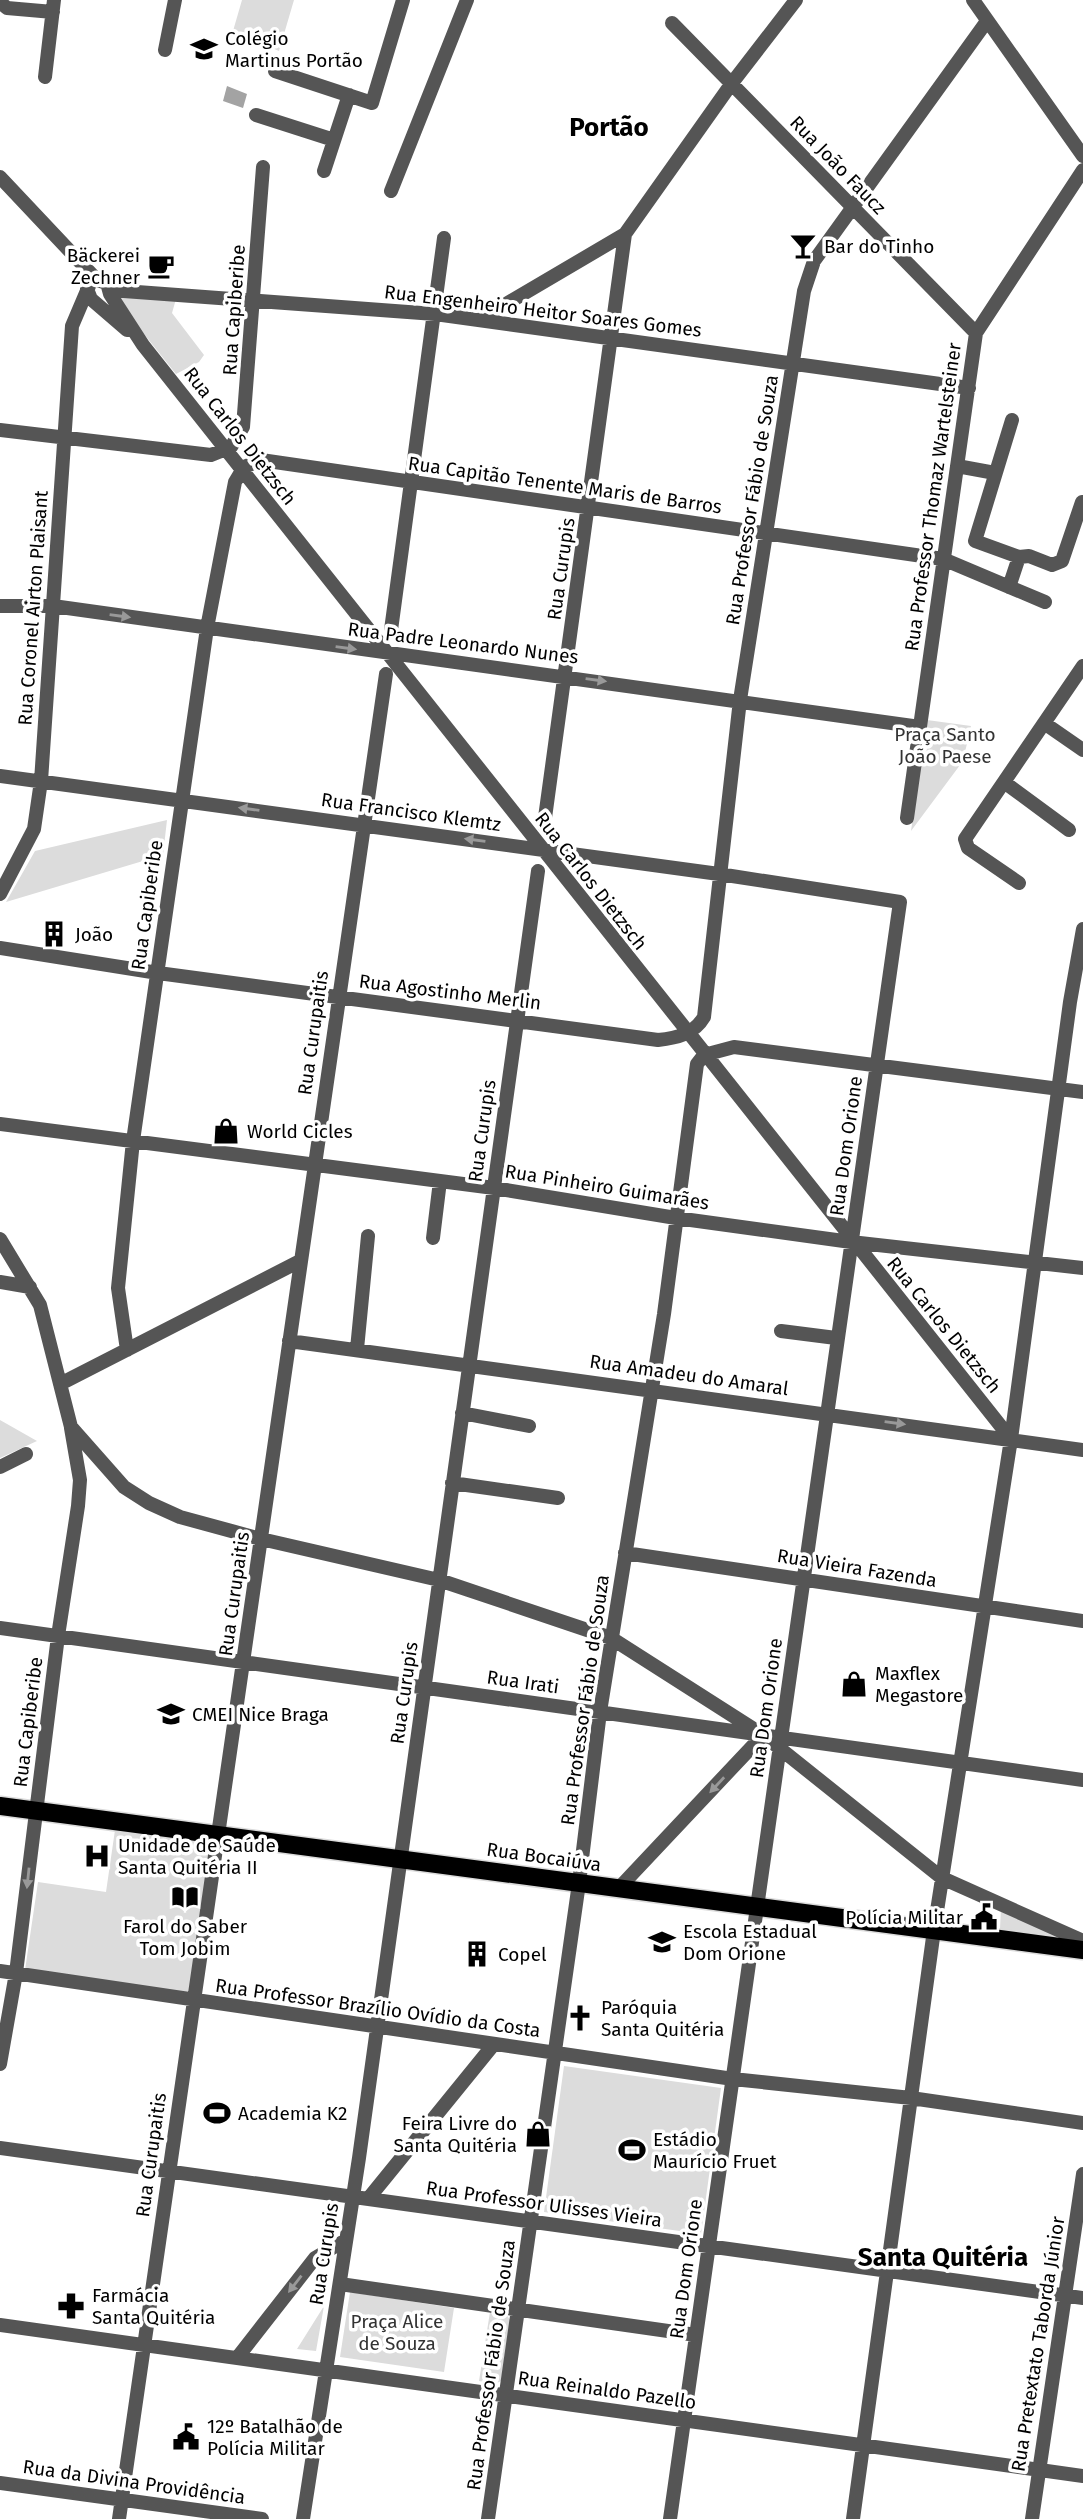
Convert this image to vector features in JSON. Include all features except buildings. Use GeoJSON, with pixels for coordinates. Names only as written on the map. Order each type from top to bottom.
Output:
{"type":"FeatureCollection","features":[{"type":"Feature","properties":{"kind":"main road","name":"Rua Bocaiúva"},"geometry":{"type":"LineString","coordinates":[[0,1805],[1083,1950]]}},
{"type":"Feature","properties":{"kind":"street"},"geometry":{"type":"LineString","coordinates":[[165,50],[176,0]]}},
{"type":"Feature","properties":{"kind":"street"},"geometry":{"type":"LineString","coordinates":[[275,71],[372,103],[403,0]]}},
{"type":"Feature","properties":{"kind":"street"},"geometry":{"type":"LineString","coordinates":[[391,191],[467,0]]}},
{"type":"Feature","properties":{"kind":"street"},"geometry":{"type":"LineString","coordinates":[[479,320],[625,234],[732,83],[796,0]]}},
{"type":"Feature","properties":{"kind":"street"},"geometry":{"type":"LineString","coordinates":[[973,0],[1083,156]]}},
{"type":"Feature","properties":{"kind":"street"},"geometry":{"type":"LineString","coordinates":[[0,2],[7,8],[54,6],[45,77]]}},
{"type":"Feature","properties":{"kind":"street","name":"Rua Professor Fábio de Souza"},"geometry":{"type":"LineString","coordinates":[[687,1033],[704,1017],[740,700],[804,291],[814,261],[987,21]]}},
{"type":"Feature","properties":{"kind":"street","name":"Rua João Faucz"},"geometry":{"type":"LineString","coordinates":[[672,23],[976,333]]}},
{"type":"Feature","properties":{"kind":"street"},"geometry":{"type":"LineString","coordinates":[[324,171],[349,95]]}},
{"type":"Feature","properties":{"kind":"street"},"geometry":{"type":"LineString","coordinates":[[256,115],[334,140]]}},
{"type":"Feature","properties":{"kind":"street","name":"Rua Capiberibe"},"geometry":{"type":"LineString","coordinates":[[226,450],[236,442],[243,427],[263,167]]}},
{"type":"Feature","properties":{"kind":"street","name":"Rua Professor Thomaz Wartelsteiner"},"geometry":{"type":"LineString","coordinates":[[907,818],[976,333],[1083,170]]}},
{"type":"Feature","properties":{"kind":"street","name":"Rua Carlos Dietzsch"},"geometry":{"type":"LineString","coordinates":[[0,177],[57,238],[91,285],[104,281],[106,295],[226,450],[1011,1439]]}},
{"type":"Feature","properties":{"kind":"street","name":"Rua Curupis"},"geometry":{"type":"LineString","coordinates":[[544,825],[625,234]]}},
{"type":"Feature","properties":{"kind":"street"},"geometry":{"type":"LineString","coordinates":[[391,630],[444,238]]}},
{"type":"Feature","properties":{"kind":"street","name":"Rua Coronel Airton Plaisant"},"geometry":{"type":"LineString","coordinates":[[0,894],[34,829],[41,781],[72,326],[91,285]]}},
{"type":"Feature","properties":{"kind":"street"},"geometry":{"type":"LineString","coordinates":[[125,318],[131,304],[144,293]]}},
{"type":"Feature","properties":{"kind":"street","name":"Rua Engenheiro Heitor Soares Gomes"},"geometry":{"type":"LineString","coordinates":[[106,295],[144,293],[435,314],[969,388]]}},
{"type":"Feature","properties":{"kind":"street"},"geometry":{"type":"LineString","coordinates":[[76,316],[106,295]]}},
{"type":"Feature","properties":{"kind":"street","name":"Rua Carlos Dietzsch"},"geometry":{"type":"LineString","coordinates":[[106,295],[144,345]]}},
{"type":"Feature","properties":{"kind":"street"},"geometry":{"type":"LineString","coordinates":[[1012,420],[975,541],[1019,557],[1029,556],[1052,565],[1062,561],[1082,502]]}},
{"type":"Feature","properties":{"kind":"street"},"geometry":{"type":"LineString","coordinates":[[0,430],[211,455],[226,450]]}},
{"type":"Feature","properties":{"kind":"street","name":"Rua Capitão Tenente Maris de Barros"},"geometry":{"type":"LineString","coordinates":[[242,469],[261,460],[943,559],[1045,602]]}},
{"type":"Feature","properties":{"kind":"street"},"geometry":{"type":"LineString","coordinates":[[957,466],[995,473]]}},
{"type":"Feature","properties":{"kind":"street","name":"Rua Capiberibe"},"geometry":{"type":"LineString","coordinates":[[127,1350],[118,1288],[133,1141],[207,628],[235,482],[242,469]]}},
{"type":"Feature","properties":{"kind":"street"},"geometry":{"type":"LineString","coordinates":[[1009,587],[1019,557]]}},
{"type":"Feature","properties":{"kind":"street","name":"Rua Padre Leonardo Nunes"},"geometry":{"type":"LineString","coordinates":[[0,606],[53,606],[388,654],[564,675],[920,727]]}},
{"type":"Feature","properties":{"kind":"street"},"geometry":{"type":"LineString","coordinates":[[1019,883],[968,848],[965,839],[1083,666]]}},
{"type":"Feature","properties":{"kind":"street","name":"Rua Curupaitis"},"geometry":{"type":"LineString","coordinates":[[119,2519],[216,1834],[244,1662],[313,1165],[386,674]]}},
{"type":"Feature","properties":{"kind":"street"},"geometry":{"type":"LineString","coordinates":[[1044,723],[1083,750]]}},
{"type":"Feature","properties":{"kind":"street","name":"Rua Francisco Klemtz"},"geometry":{"type":"LineString","coordinates":[[0,776],[719,874],[900,902]]}},
{"type":"Feature","properties":{"kind":"street"},"geometry":{"type":"LineString","coordinates":[[1004,782],[1069,830]]}},
{"type":"Feature","properties":{"kind":"street","name":"Rua Curupis"},"geometry":{"type":"LineString","coordinates":[[303,2519],[353,2197],[538,871]]}},
{"type":"Feature","properties":{"kind":"street","name":"Rua Dom Orione"},"geometry":{"type":"LineString","coordinates":[[670,2519],[900,902]]}},
{"type":"Feature","properties":{"kind":"street"},"geometry":{"type":"LineString","coordinates":[[853,2519],[934,1930],[1011,1439],[1070,1002],[1083,929]]}},
{"type":"Feature","properties":{"kind":"street","name":"Rua Agostinho Merlin"},"geometry":{"type":"LineString","coordinates":[[0,948],[158,973],[658,1040],[687,1033]]}},
{"type":"Feature","properties":{"kind":"street"},"geometry":{"type":"LineString","coordinates":[[1070,1002],[1083,993]]}},
{"type":"Feature","properties":{"kind":"street"},"geometry":{"type":"LineString","coordinates":[[704,1055],[734,1047],[1083,1092]]}},
{"type":"Feature","properties":{"kind":"street","name":"Rua Professor Fábio de Souza"},"geometry":{"type":"LineString","coordinates":[[488,2519],[508,2396],[600,1712],[676,1218],[693,1076],[704,1055]]}},
{"type":"Feature","properties":{"kind":"street","name":"Rua Pinheiro Guimarães"},"geometry":{"type":"LineString","coordinates":[[0,1124],[494,1188],[676,1218],[852,1242],[1083,1268]]}},
{"type":"Feature","properties":{"kind":"street"},"geometry":{"type":"LineString","coordinates":[[433,1238],[440,1181]]}},
{"type":"Feature","properties":{"kind":"street"},"geometry":{"type":"LineString","coordinates":[[357,1349],[368,1236]]}},
{"type":"Feature","properties":{"kind":"street","name":"Rua Capiberibe"},"geometry":{"type":"LineString","coordinates":[[0,1239],[40,1305],[71,1427],[80,1480],[16,1973],[0,2064]]}},
{"type":"Feature","properties":{"kind":"street"},"geometry":{"type":"LineString","coordinates":[[60,1384],[300,1261]]}},
{"type":"Feature","properties":{"kind":"street"},"geometry":{"type":"LineString","coordinates":[[0,1282],[30,1287]]}},
{"type":"Feature","properties":{"kind":"street"},"geometry":{"type":"LineString","coordinates":[[781,1331],[836,1338]]}},
{"type":"Feature","properties":{"kind":"street","name":"Rua Amadeu do Amaral"},"geometry":{"type":"LineString","coordinates":[[289,1341],[1083,1450]]}},
{"type":"Feature","properties":{"kind":"street"},"geometry":{"type":"LineString","coordinates":[[462,1413],[529,1426]]}},
{"type":"Feature","properties":{"kind":"street"},"geometry":{"type":"LineString","coordinates":[[71,1427],[124,1487],[149,1503],[180,1517],[261,1539],[439,1580],[611,1638],[763,1735],[619,1888]]}},
{"type":"Feature","properties":{"kind":"street"},"geometry":{"type":"LineString","coordinates":[[0,1467],[26,1454]]}},
{"type":"Feature","properties":{"kind":"street"},"geometry":{"type":"LineString","coordinates":[[452,1483],[558,1498]]}},
{"type":"Feature","properties":{"kind":"street","name":"Rua Vieira Fazenda"},"geometry":{"type":"LineString","coordinates":[[625,1553],[1083,1620]]}},
{"type":"Feature","properties":{"kind":"street","name":"Rua Irati"},"geometry":{"type":"LineString","coordinates":[[0,1628],[763,1735],[780,1743],[1083,1780]]}},
{"type":"Feature","properties":{"kind":"street"},"geometry":{"type":"LineString","coordinates":[[780,1743],[942,1878],[1083,1941]]}},
{"type":"Feature","properties":{"kind":"street","name":"Rua Professor Brazílio Ovídio da Costa"},"geometry":{"type":"LineString","coordinates":[[0,1971],[554,2054],[733,2079],[911,2098],[1083,2123]]}},
{"type":"Feature","properties":{"kind":"street"},"geometry":{"type":"LineString","coordinates":[[368,2199],[494,2044]]}},
{"type":"Feature","properties":{"kind":"street","name":"Rua Professor Ulisses Vieira"},"geometry":{"type":"LineString","coordinates":[[0,2148],[1083,2298]]}},
{"type":"Feature","properties":{"kind":"street","name":"Rua Pretextato Taborda Júnior"},"geometry":{"type":"LineString","coordinates":[[1032,2519],[1083,2174]]}},
{"type":"Feature","properties":{"kind":"street"},"geometry":{"type":"LineString","coordinates":[[237,2358],[315,2259],[346,2240]]}},
{"type":"Feature","properties":{"kind":"street"},"geometry":{"type":"LineString","coordinates":[[340,2284],[696,2335]]}},
{"type":"Feature","properties":{"kind":"street","name":"Rua Reinaldo Pazello"},"geometry":{"type":"LineString","coordinates":[[0,2325],[1083,2476]]}},
{"type":"Feature","properties":{"kind":"street","name":"Rua da Divina Providência"},"geometry":{"type":"LineString","coordinates":[[0,2483],[262,2519]]}},
{"type":"Feature","properties":{"kind":"green space"},"geometry":{"type":"Polygon","coordinates":[[[242,0],[294,0],[279,51],[233,31],[242,0]]]}},
{"type":"Feature","properties":{"kind":"green space"},"geometry":{"type":"Polygon","coordinates":[[[112,294],[176,299],[172,313],[204,355],[199,362],[176,374],[112,294]]]}},
{"type":"Feature","properties":{"kind":"green space","name":"Praça Santo João Paese"},"geometry":{"type":"Polygon","coordinates":[[[927,720],[971,726],[963,761],[911,831],[927,720]]]}},
{"type":"Feature","properties":{"kind":"green space"},"geometry":{"type":"Polygon","coordinates":[[[167,820],[163,855],[6,902],[35,851],[167,820]]]}},
{"type":"Feature","properties":{"kind":"green space"},"geometry":{"type":"Polygon","coordinates":[[[0,1420],[37,1441],[0,1458],[0,1420]]]}},
{"type":"Feature","properties":{"kind":"green space"},"geometry":{"type":"Polygon","coordinates":[[[115,1830],[211,1843],[190,1994],[25,1970],[38,1882],[106,1892],[115,1830]]]}},
{"type":"Feature","properties":{"kind":"green space"},"geometry":{"type":"Polygon","coordinates":[[[1001,1907],[1065,1938],[1000,1929],[1001,1907]]]}},
{"type":"Feature","properties":{"kind":"green space","name":"Estádio Maurício Fruet"},"geometry":{"type":"Polygon","coordinates":[[[564,2066],[721,2088],[701,2234],[544,2212],[564,2066]]]}},
{"type":"Feature","properties":{"kind":"green space","name":"Praça Alice de Souza"},"geometry":{"type":"Polygon","coordinates":[[[350,2292],[454,2308],[444,2372],[340,2357],[350,2292]]]}},
{"type":"Feature","properties":{"kind":"green space"},"geometry":{"type":"Polygon","coordinates":[[[324,2306],[316,2351],[297,2349],[324,2306]]]}},
{"type":"Feature","properties":{"kind":"green space"},"geometry":{"type":"Polygon","coordinates":[[[490,2312],[506,2314],[510,2320],[501,2381],[495,2384],[479,2381],[490,2312]]]}},
{"type":"Feature","properties":{"kind":"shaded area"},"geometry":{"type":"Polygon","coordinates":[[[227,86],[247,94],[243,108],[223,101],[227,86]]]}},
{"type":"Feature","properties":{"kind":"place","name":"Colégio Martinus Portão"},"geometry":{"type":"Point","coordinates":[204,49]}},
{"type":"Feature","properties":{"kind":"place","name":"Bar do Tinho"},"geometry":{"type":"Point","coordinates":[803,246]}},
{"type":"Feature","properties":{"kind":"place","name":"Bäckerei Zechner"},"geometry":{"type":"Point","coordinates":[161,266]}},
{"type":"Feature","properties":{"kind":"place","name":"João"},"geometry":{"type":"Point","coordinates":[54,934]}},
{"type":"Feature","properties":{"kind":"place","name":"World Cicles"},"geometry":{"type":"Point","coordinates":[226,1131]}},
{"type":"Feature","properties":{"kind":"place","name":"Maxflex Megastore"},"geometry":{"type":"Point","coordinates":[854,1684]}},
{"type":"Feature","properties":{"kind":"place","name":"CMEI Nice Braga"},"geometry":{"type":"Point","coordinates":[171,1714]}},
{"type":"Feature","properties":{"kind":"place","name":"Unidade de Saúde Santa Quitéria II"},"geometry":{"type":"Point","coordinates":[97,1856]}},
{"type":"Feature","properties":{"kind":"place","name":"Farol do Saber Tom Jobim"},"geometry":{"type":"Point","coordinates":[185,1897]}},
{"type":"Feature","properties":{"kind":"place","name":"Polícia Militar"},"geometry":{"type":"Point","coordinates":[984,1917]}},
{"type":"Feature","properties":{"kind":"place","name":"Escola Estadual Dom Orione"},"geometry":{"type":"Point","coordinates":[662,1942]}},
{"type":"Feature","properties":{"kind":"place","name":"Copel"},"geometry":{"type":"Point","coordinates":[477,1954]}},
{"type":"Feature","properties":{"kind":"place","name":"Paróquia Santa Quitéria"},"geometry":{"type":"Point","coordinates":[580,2018]}},
{"type":"Feature","properties":{"kind":"place","name":"Academia K2"},"geometry":{"type":"Point","coordinates":[217,2113]}},
{"type":"Feature","properties":{"kind":"place","name":"Feira Livre do Santa Quitéria"},"geometry":{"type":"Point","coordinates":[538,2134]}},
{"type":"Feature","properties":{"kind":"place","name":"Estádio Maurício Fruet"},"geometry":{"type":"Point","coordinates":[632,2150]}},
{"type":"Feature","properties":{"kind":"place","name":"Farmácia Santa Quitéria"},"geometry":{"type":"Point","coordinates":[71,2306]}},
{"type":"Feature","properties":{"kind":"place","name":"12º Batalhão de Polícia Militar"},"geometry":{"type":"Point","coordinates":[186,2437]}},
{"type":"Feature","properties":{"kind":"district","name":"Portão"},"geometry":{"type":"Point","coordinates":[609,127]}},
{"type":"Feature","properties":{"kind":"district","name":"Santa Quitéria"},"geometry":{"type":"Point","coordinates":[943,2257]}}]}
